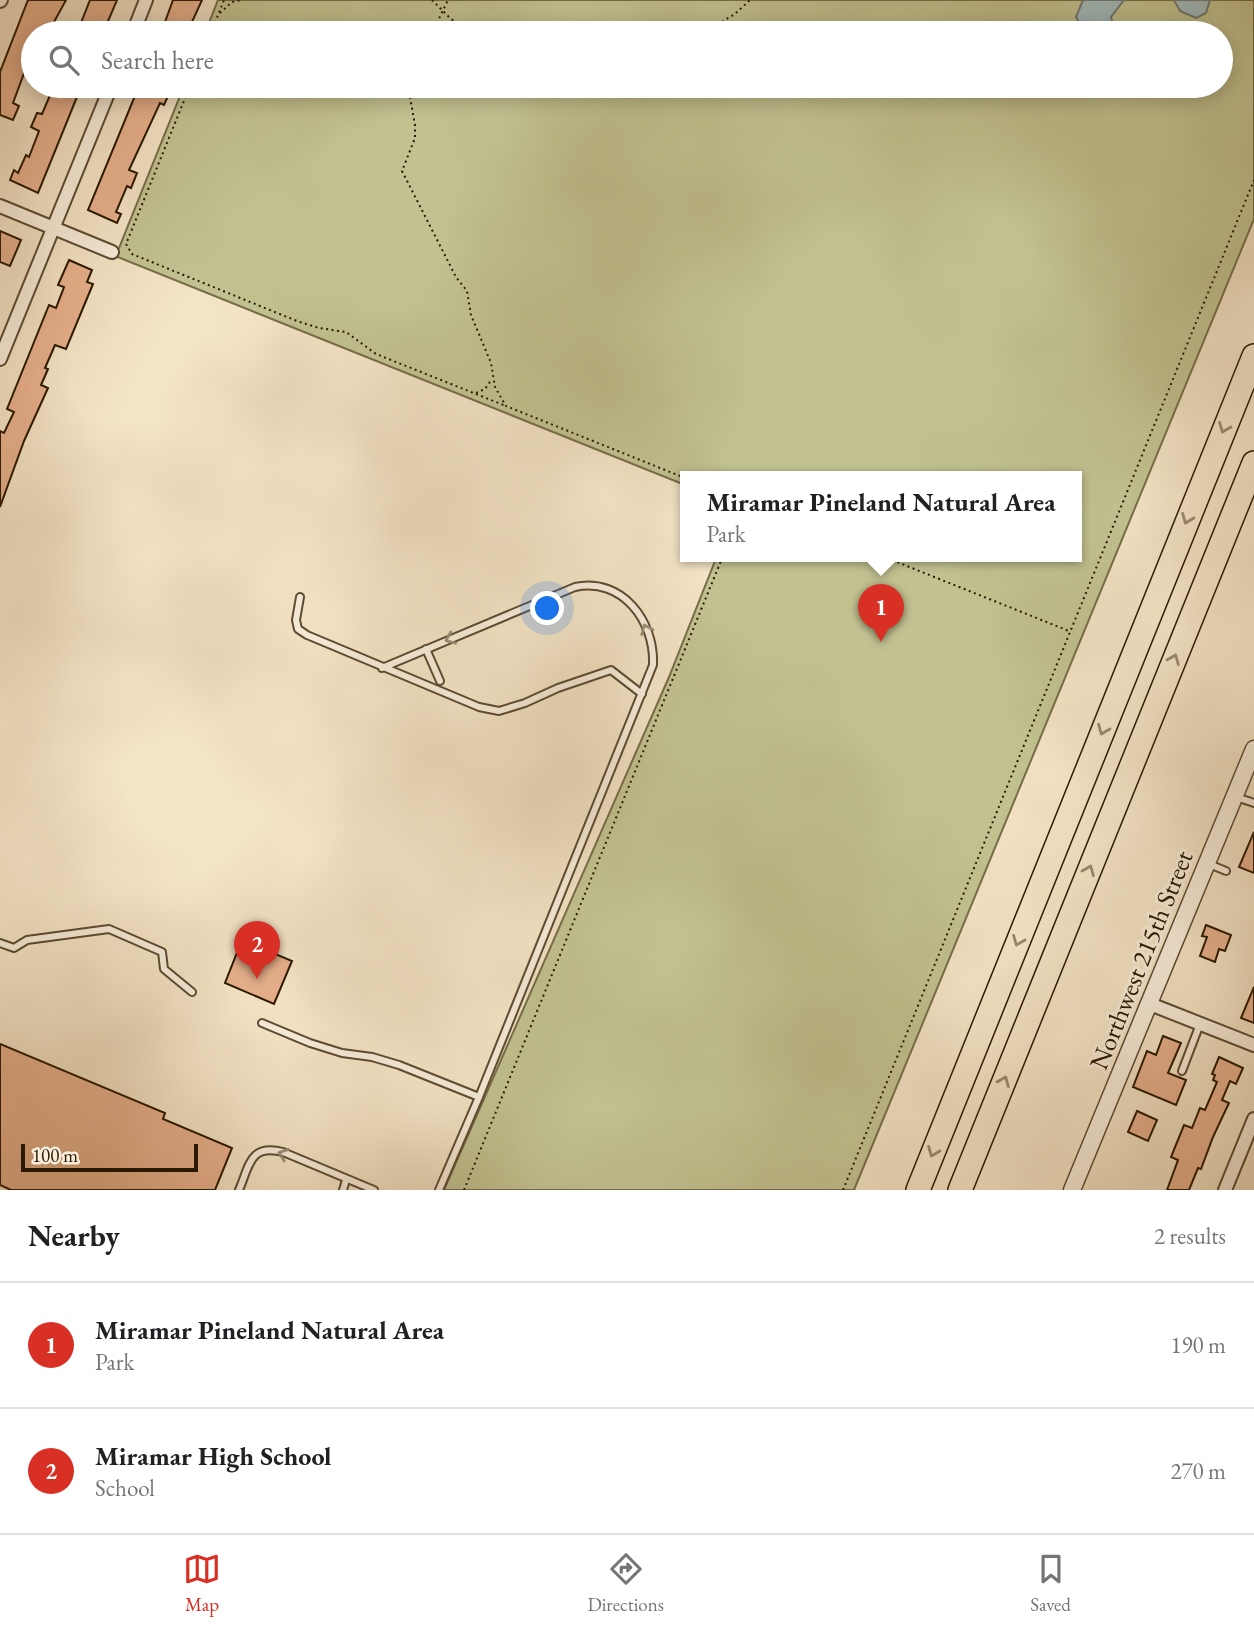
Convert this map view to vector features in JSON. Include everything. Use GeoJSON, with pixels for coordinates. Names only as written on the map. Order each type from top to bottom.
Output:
{"type":"FeatureCollection","features":[{"type":"Feature","properties":{"kind":"highway"},"geometry":{"type":"LineString","coordinates":[[918,1190],[1254,356]]}},
{"type":"Feature","properties":{"kind":"highway"},"geometry":{"type":"LineString","coordinates":[[960,1190],[1254,463]]}},
{"type":"Feature","properties":{"kind":"street"},"geometry":{"type":"LineString","coordinates":[[138,21],[146,0]]}},
{"type":"Feature","properties":{"kind":"street"},"geometry":{"type":"LineString","coordinates":[[0,359],[106,98]]}},
{"type":"Feature","properties":{"kind":"street"},"geometry":{"type":"LineString","coordinates":[[0,206],[112,253]]}},
{"type":"Feature","properties":{"kind":"street","name":"Northwest 215th Street"},"geometry":{"type":"LineString","coordinates":[[1072,1190],[1254,749]]}},
{"type":"Feature","properties":{"kind":"street"},"geometry":{"type":"LineString","coordinates":[[1150,1004],[1254,1045]]}},
{"type":"Feature","properties":{"kind":"street"},"geometry":{"type":"LineString","coordinates":[[1225,1190],[1254,1119]]}},
{"type":"Feature","properties":{"kind":"lane"},"geometry":{"type":"LineString","coordinates":[[382,667],[575,587],[589,584],[603,586],[628,599],[643,621],[654,648],[653,665],[642,694],[439,1190]]}},
{"type":"Feature","properties":{"kind":"lane"},"geometry":{"type":"LineString","coordinates":[[300,597],[296,620],[298,629],[319,641],[479,707],[499,711],[611,670],[642,694]]}},
{"type":"Feature","properties":{"kind":"lane"},"geometry":{"type":"LineString","coordinates":[[426,649],[440,681]]}},
{"type":"Feature","properties":{"kind":"lane"},"geometry":{"type":"LineString","coordinates":[[1235,796],[1254,803]]}},
{"type":"Feature","properties":{"kind":"lane"},"geometry":{"type":"LineString","coordinates":[[1207,864],[1226,871]]}},
{"type":"Feature","properties":{"kind":"lane"},"geometry":{"type":"LineString","coordinates":[[0,943],[14,948],[27,940],[109,929],[162,952],[164,970],[191,992]]}},
{"type":"Feature","properties":{"kind":"lane"},"geometry":{"type":"LineString","coordinates":[[262,1023],[342,1053],[372,1057],[399,1065],[479,1097]]}},
{"type":"Feature","properties":{"kind":"lane"},"geometry":{"type":"LineString","coordinates":[[1182,1071],[1200,1024]]}},
{"type":"Feature","properties":{"kind":"lane"},"geometry":{"type":"LineString","coordinates":[[239,1190],[252,1159],[259,1151],[270,1149],[374,1190]]}},
{"type":"Feature","properties":{"kind":"lane"},"geometry":{"type":"LineString","coordinates":[[342,1190],[346,1180]]}},
{"type":"Feature","properties":{"kind":"path"},"geometry":{"type":"LineString","coordinates":[[216,21],[225,0]]}},
{"type":"Feature","properties":{"kind":"path"},"geometry":{"type":"LineString","coordinates":[[219,14],[232,2],[241,0]]}},
{"type":"Feature","properties":{"kind":"path"},"geometry":{"type":"LineString","coordinates":[[432,0],[457,21]]}},
{"type":"Feature","properties":{"kind":"path"},"geometry":{"type":"LineString","coordinates":[[439,21],[449,0]]}},
{"type":"Feature","properties":{"kind":"path"},"geometry":{"type":"LineString","coordinates":[[723,21],[750,0]]}},
{"type":"Feature","properties":{"kind":"path"},"geometry":{"type":"LineString","coordinates":[[185,98],[126,244],[132,254],[297,321],[346,332],[376,354],[680,476]]}},
{"type":"Feature","properties":{"kind":"path"},"geometry":{"type":"LineString","coordinates":[[410,98],[415,138],[402,171],[456,278],[467,291],[471,315],[491,363],[492,378],[506,406]]}},
{"type":"Feature","properties":{"kind":"path"},"geometry":{"type":"LineString","coordinates":[[844,1190],[1254,180]]}},
{"type":"Feature","properties":{"kind":"path"},"geometry":{"type":"LineString","coordinates":[[475,394],[485,389],[492,378]]}},
{"type":"Feature","properties":{"kind":"path"},"geometry":{"type":"LineString","coordinates":[[464,1190],[721,562]]}},
{"type":"Feature","properties":{"kind":"path"},"geometry":{"type":"LineString","coordinates":[[897,562],[1070,632]]}},
{"type":"Feature","properties":{"kind":"green space"},"geometry":{"type":"Polygon","coordinates":[[[218,0],[1254,0],[1254,219],[854,1190],[444,1190],[669,677],[715,562],[1082,562],[1082,471],[680,471],[680,483],[115,256],[112,252],[119,248],[179,98],[1233,98],[1233,21],[210,21],[218,0]]]}},
{"type":"Feature","properties":{"kind":"water"},"geometry":{"type":"Polygon","coordinates":[[[1083,0],[1124,0],[1111,17],[1112,21],[1078,21],[1076,17],[1083,0]]]}},
{"type":"Feature","properties":{"kind":"water"},"geometry":{"type":"Polygon","coordinates":[[[1174,0],[1210,0],[1206,13],[1196,18],[1180,11],[1174,0]]]}},
{"type":"Feature","properties":{"kind":"building"},"geometry":{"type":"Polygon","coordinates":[[[28,0],[66,0],[55,21],[21,21],[21,81],[13,103],[19,106],[13,120],[0,115],[0,72],[28,0]]]}},
{"type":"Feature","properties":{"kind":"building"},"geometry":{"type":"Polygon","coordinates":[[[90,0],[117,0],[108,21],[82,21],[90,0]]]}},
{"type":"Feature","properties":{"kind":"building"},"geometry":{"type":"Polygon","coordinates":[[[173,0],[202,0],[192,21],[165,21],[173,0]]]}},
{"type":"Feature","properties":{"kind":"building"},"geometry":{"type":"Polygon","coordinates":[[[49,98],[77,98],[38,193],[10,180],[14,170],[18,173],[26,155],[29,157],[39,131],[31,127],[37,113],[42,114],[49,98]]]}},
{"type":"Feature","properties":{"kind":"building"},"geometry":{"type":"Polygon","coordinates":[[[134,98],[167,98],[164,105],[160,103],[129,170],[137,173],[131,188],[127,186],[116,212],[121,214],[117,223],[88,210],[134,98]]]}},
{"type":"Feature","properties":{"kind":"building"},"geometry":{"type":"Polygon","coordinates":[[[0,231],[21,240],[10,266],[0,262],[0,231]]]}},
{"type":"Feature","properties":{"kind":"building"},"geometry":{"type":"Polygon","coordinates":[[[69,260],[92,270],[87,282],[93,284],[66,349],[55,345],[45,368],[48,369],[41,385],[48,388],[24,441],[0,507],[0,431],[4,433],[14,412],[7,409],[49,305],[56,308],[64,287],[58,285],[69,260]]]}},
{"type":"Feature","properties":{"kind":"building"},"geometry":{"type":"Polygon","coordinates":[[[1254,832],[1254,873],[1239,867],[1254,832]]]}},
{"type":"Feature","properties":{"kind":"building"},"geometry":{"type":"Polygon","coordinates":[[[1206,925],[1231,935],[1225,951],[1219,949],[1215,962],[1200,956],[1207,937],[1202,936],[1206,925]]]}},
{"type":"Feature","properties":{"kind":"building"},"geometry":{"type":"Polygon","coordinates":[[[242,940],[292,961],[274,1004],[225,983],[242,940]]]}},
{"type":"Feature","properties":{"kind":"building"},"geometry":{"type":"Polygon","coordinates":[[[1254,987],[1254,1023],[1241,1018],[1254,987]]]}},
{"type":"Feature","properties":{"kind":"building"},"geometry":{"type":"Polygon","coordinates":[[[1163,1036],[1181,1043],[1168,1073],[1186,1080],[1176,1105],[1133,1087],[1147,1051],[1156,1055],[1163,1036]]]}},
{"type":"Feature","properties":{"kind":"building"},"geometry":{"type":"Polygon","coordinates":[[[0,1044],[165,1113],[163,1119],[232,1148],[215,1190],[11,1190],[0,1185],[0,1044]]]}},
{"type":"Feature","properties":{"kind":"building"},"geometry":{"type":"Polygon","coordinates":[[[1219,1057],[1243,1068],[1236,1084],[1230,1081],[1222,1100],[1229,1103],[1201,1169],[1198,1168],[1189,1190],[1167,1190],[1178,1160],[1171,1157],[1184,1125],[1192,1128],[1200,1108],[1205,1110],[1217,1082],[1213,1080],[1215,1075],[1212,1074],[1219,1057]]]}},
{"type":"Feature","properties":{"kind":"building"},"geometry":{"type":"Polygon","coordinates":[[[1137,1111],[1157,1120],[1148,1141],[1128,1132],[1137,1111]]]}},
{"type":"Feature","properties":{"kind":"place","name":"Miramar Pineland Natural Area"},"geometry":{"type":"Point","coordinates":[881,642]}},
{"type":"Feature","properties":{"kind":"place","name":"Miramar High School"},"geometry":{"type":"Point","coordinates":[257,979]}}]}
